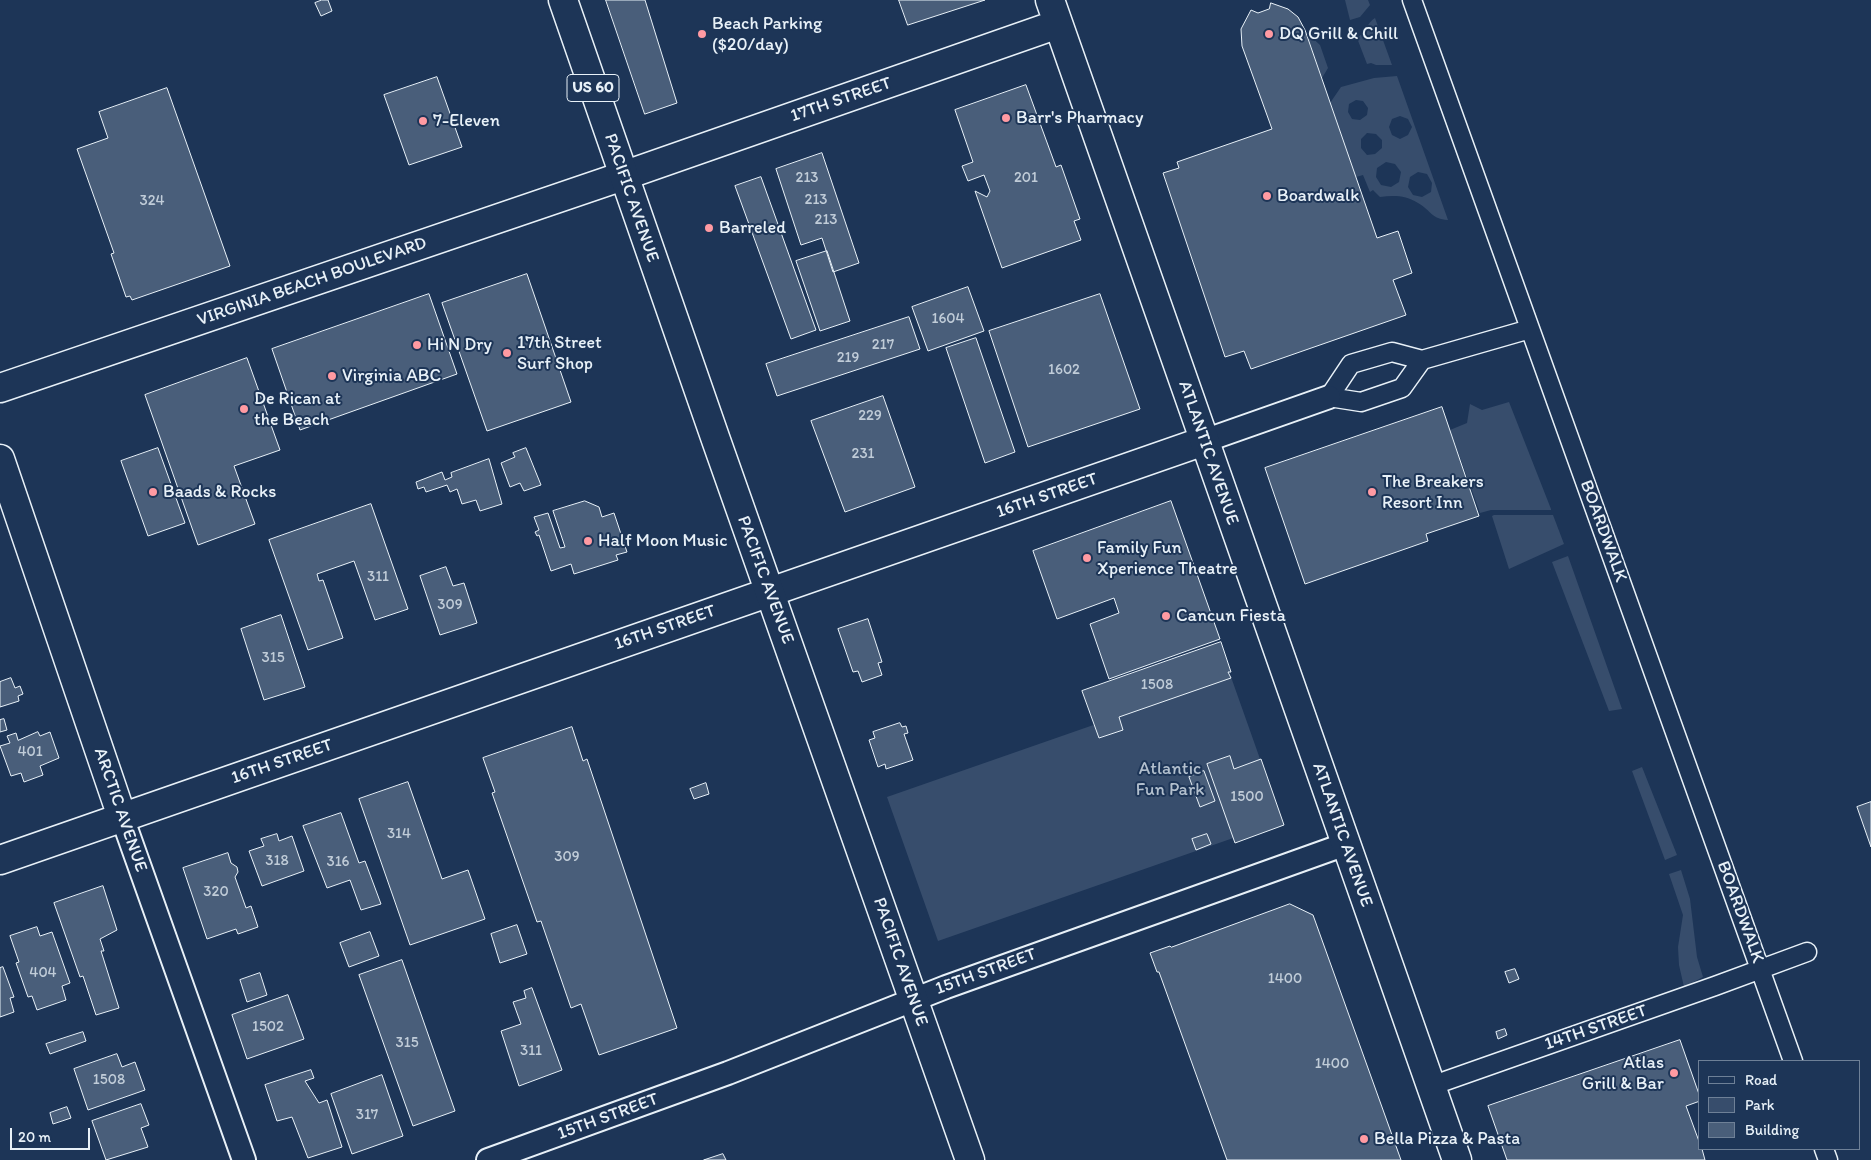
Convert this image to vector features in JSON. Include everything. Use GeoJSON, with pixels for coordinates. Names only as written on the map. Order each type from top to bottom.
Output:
{"type":"FeatureCollection","features":[{"type":"Feature","properties":{"kind":"main road","name":"PACIFIC AVENUE"},"geometry":{"type":"LineString","coordinates":[[563,0],[970,1160]]}},
{"type":"Feature","properties":{"kind":"main road","name":"17TH STREET"},"geometry":{"type":"LineString","coordinates":[[624,176],[1054,12]]}},
{"type":"Feature","properties":{"kind":"main road","name":"ATLANTIC AVENUE"},"geometry":{"type":"LineString","coordinates":[[1054,12],[1457,1160]]}},
{"type":"Feature","properties":{"kind":"main road","name":"VIRGINIA BEACH BOULEVARD"},"geometry":{"type":"LineString","coordinates":[[0,388],[624,176]]}},
{"type":"Feature","properties":{"kind":"main road","name":"16TH STREET"},"geometry":{"type":"LineString","coordinates":[[0,860],[1204,441]]}},
{"type":"Feature","properties":{"kind":"main road","name":"ARCTIC AVENUE"},"geometry":{"type":"LineString","coordinates":[[0,459],[122,817]]}},
{"type":"Feature","properties":{"kind":"street","name":"BOARDWALK"},"geometry":{"type":"LineString","coordinates":[[1412,0],[1793,1060]]}},
{"type":"Feature","properties":{"kind":"street"},"geometry":{"type":"LineString","coordinates":[[1329,397],[1351,364],[1392,352],[1422,360],[1530,329]]}},
{"type":"Feature","properties":{"kind":"street","name":"16TH STREET"},"geometry":{"type":"LineString","coordinates":[[1204,441],[1329,397],[1361,402],[1402,388],[1422,360]]}},
{"type":"Feature","properties":{"kind":"street","name":"ARCTIC AVENUE"},"geometry":{"type":"LineString","coordinates":[[122,817],[244,1160]]}},
{"type":"Feature","properties":{"kind":"street","name":"15TH STREET"},"geometry":{"type":"LineString","coordinates":[[488,1160],[728,1073],[913,999],[1346,844]]}},
{"type":"Feature","properties":{"kind":"street","name":"14TH STREET"},"geometry":{"type":"LineString","coordinates":[[1431,1086],[1705,990],[1806,952]]}},
{"type":"Feature","properties":{"kind":"green space"},"geometry":{"type":"Polygon","coordinates":[[[1345,0],[1368,0],[1370,5],[1360,17],[1350,20],[1345,0]]]}},
{"type":"Feature","properties":{"kind":"green space"},"geometry":{"type":"Polygon","coordinates":[[[1375,18],[1392,65],[1367,64],[1357,38],[1375,18]]]}},
{"type":"Feature","properties":{"kind":"green space"},"geometry":{"type":"Polygon","coordinates":[[[1306,32],[1320,45],[1328,68],[1322,78],[1306,32]]]}},
{"type":"Feature","properties":{"kind":"green space"},"geometry":{"type":"Polygon","coordinates":[[[1397,76],[1448,220],[1438,218],[1409,198],[1395,196],[1380,197],[1373,190],[1370,192],[1363,175],[1356,177],[1330,103],[1341,87],[1374,78],[1397,76]],[[1356,100],[1349,104],[1348,112],[1352,119],[1360,120],[1367,115],[1368,108],[1363,101],[1356,100]],[[1400,116],[1392,119],[1389,127],[1392,135],[1400,139],[1408,135],[1412,127],[1408,119],[1400,116]],[[1367,133],[1361,139],[1361,148],[1367,155],[1375,154],[1382,148],[1382,140],[1376,134],[1367,133]],[[1386,162],[1377,168],[1376,177],[1381,185],[1391,187],[1399,182],[1401,172],[1395,164],[1386,162]],[[1418,172],[1410,177],[1408,187],[1413,195],[1422,197],[1431,192],[1432,183],[1427,174],[1418,172]]]}},
{"type":"Feature","properties":{"kind":"green space"},"geometry":{"type":"Polygon","coordinates":[[[1509,402],[1551,510],[1491,510],[1480,513],[1450,430],[1467,423],[1470,404],[1482,410],[1509,402]]]}},
{"type":"Feature","properties":{"kind":"green space"},"geometry":{"type":"Polygon","coordinates":[[[1553,515],[1564,544],[1509,569],[1492,516],[1553,515]]]}},
{"type":"Feature","properties":{"kind":"green space"},"geometry":{"type":"Polygon","coordinates":[[[1568,556],[1622,709],[1609,711],[1552,562],[1568,556]]]}},
{"type":"Feature","properties":{"kind":"green space","name":"Atlantic Fun Park"},"geometry":{"type":"Polygon","coordinates":[[[1231,677],[1282,821],[938,941],[887,797],[1231,677]]]}},
{"type":"Feature","properties":{"kind":"green space"},"geometry":{"type":"Polygon","coordinates":[[[1642,767],[1677,855],[1665,860],[1632,771],[1642,767]]]}},
{"type":"Feature","properties":{"kind":"green space"},"geometry":{"type":"Polygon","coordinates":[[[1681,870],[1690,899],[1697,957],[1703,977],[1684,987],[1679,965],[1678,947],[1683,915],[1669,874],[1681,870]]]}},
{"type":"Feature","properties":{"kind":"building"},"geometry":{"type":"Polygon","coordinates":[[[328,0],[332,11],[321,16],[315,3],[328,0]]]}},
{"type":"Feature","properties":{"kind":"building"},"geometry":{"type":"Polygon","coordinates":[[[606,0],[645,0],[677,103],[645,114],[606,0]]]}},
{"type":"Feature","properties":{"kind":"building"},"geometry":{"type":"Polygon","coordinates":[[[899,0],[985,0],[908,25],[899,0]]]}},
{"type":"Feature","properties":{"kind":"building","name":"Boardwalk"},"geometry":{"type":"Polygon","coordinates":[[[1271,3],[1288,9],[1298,17],[1305,30],[1377,238],[1398,231],[1412,273],[1393,280],[1406,315],[1251,369],[1244,351],[1225,357],[1163,173],[1179,168],[1177,162],[1272,129],[1242,46],[1241,29],[1251,10],[1258,13],[1269,9],[1271,3]]]}},
{"type":"Feature","properties":{"kind":"building","name":"7-Eleven"},"geometry":{"type":"Polygon","coordinates":[[[437,77],[462,147],[409,165],[384,95],[437,77]]]}},
{"type":"Feature","properties":{"kind":"building"},"geometry":{"type":"Polygon","coordinates":[[[1026,85],[1056,167],[1061,165],[1080,219],[1074,221],[1081,240],[1002,268],[975,191],[987,197],[990,191],[984,175],[968,181],[962,166],[973,162],[955,110],[1026,85]]]}},
{"type":"Feature","properties":{"kind":"building"},"geometry":{"type":"Polygon","coordinates":[[[167,88],[230,266],[132,300],[130,296],[126,297],[111,254],[114,253],[77,149],[108,138],[99,112],[167,88]]]}},
{"type":"Feature","properties":{"kind":"building"},"geometry":{"type":"Polygon","coordinates":[[[822,153],[859,263],[833,272],[822,238],[801,245],[776,169],[822,153]]]}},
{"type":"Feature","properties":{"kind":"building"},"geometry":{"type":"Polygon","coordinates":[[[761,177],[816,330],[791,339],[735,186],[761,177]]]}},
{"type":"Feature","properties":{"kind":"building"},"geometry":{"type":"Polygon","coordinates":[[[827,251],[850,321],[820,331],[796,261],[827,251]]]}},
{"type":"Feature","properties":{"kind":"building","name":"17th Street Surf Shop"},"geometry":{"type":"Polygon","coordinates":[[[527,274],[571,402],[487,431],[442,303],[527,274]]]}},
{"type":"Feature","properties":{"kind":"building"},"geometry":{"type":"Polygon","coordinates":[[[968,287],[984,331],[928,351],[912,307],[968,287]]]}},
{"type":"Feature","properties":{"kind":"building"},"geometry":{"type":"Polygon","coordinates":[[[429,294],[457,374],[300,430],[272,349],[429,294]]]}},
{"type":"Feature","properties":{"kind":"building"},"geometry":{"type":"Polygon","coordinates":[[[1100,294],[1140,409],[1028,447],[989,331],[1100,294]]]}},
{"type":"Feature","properties":{"kind":"building"},"geometry":{"type":"Polygon","coordinates":[[[909,317],[920,349],[777,396],[766,364],[909,317]]]}},
{"type":"Feature","properties":{"kind":"building"},"geometry":{"type":"Polygon","coordinates":[[[976,338],[1015,452],[985,463],[946,348],[976,338]]]}},
{"type":"Feature","properties":{"kind":"building"},"geometry":{"type":"Polygon","coordinates":[[[247,358],[280,450],[234,466],[255,524],[198,545],[145,395],[247,358]]]}},
{"type":"Feature","properties":{"kind":"building"},"geometry":{"type":"Polygon","coordinates":[[[883,396],[915,487],[845,512],[811,421],[883,396]]]}},
{"type":"Feature","properties":{"kind":"building","name":"The Breakers Resort Inn"},"geometry":{"type":"Polygon","coordinates":[[[1442,407],[1479,516],[1426,534],[1428,541],[1305,584],[1265,468],[1442,407]]]}},
{"type":"Feature","properties":{"kind":"building","name":"Baads & Rocks"},"geometry":{"type":"Polygon","coordinates":[[[158,448],[185,523],[148,536],[121,461],[158,448]]]}},
{"type":"Feature","properties":{"kind":"building"},"geometry":{"type":"Polygon","coordinates":[[[526,448],[541,485],[524,491],[520,483],[510,487],[501,463],[515,457],[513,453],[526,448]]]}},
{"type":"Feature","properties":{"kind":"building"},"geometry":{"type":"Polygon","coordinates":[[[489,459],[502,504],[480,511],[476,500],[462,504],[457,489],[450,492],[447,485],[426,492],[424,487],[418,489],[416,482],[442,472],[445,480],[452,477],[451,473],[489,459]]]}},
{"type":"Feature","properties":{"kind":"building"},"geometry":{"type":"Polygon","coordinates":[[[585,501],[599,507],[602,517],[614,513],[627,552],[616,555],[618,560],[574,574],[571,564],[551,571],[539,535],[537,536],[535,532],[539,530],[534,517],[548,513],[560,548],[565,547],[553,511],[585,501]]]}},
{"type":"Feature","properties":{"kind":"building"},"geometry":{"type":"Polygon","coordinates":[[[1171,501],[1220,639],[1109,679],[1090,624],[1119,613],[1114,598],[1057,619],[1033,551],[1171,501]]]}},
{"type":"Feature","properties":{"kind":"building"},"geometry":{"type":"Polygon","coordinates":[[[371,504],[408,609],[375,620],[354,561],[317,574],[319,581],[323,580],[343,638],[308,650],[269,540],[371,504]]]}},
{"type":"Feature","properties":{"kind":"building"},"geometry":{"type":"Polygon","coordinates":[[[446,567],[453,586],[464,583],[477,623],[440,635],[420,576],[446,567]]]}},
{"type":"Feature","properties":{"kind":"building"},"geometry":{"type":"Polygon","coordinates":[[[281,615],[305,687],[264,700],[241,629],[281,615]]]}},
{"type":"Feature","properties":{"kind":"building"},"geometry":{"type":"Polygon","coordinates":[[[868,619],[882,662],[878,663],[882,675],[862,682],[858,671],[853,672],[838,629],[868,619]]]}},
{"type":"Feature","properties":{"kind":"building"},"geometry":{"type":"Polygon","coordinates":[[[1221,642],[1231,672],[1228,672],[1231,678],[1119,717],[1123,730],[1099,738],[1082,691],[1221,642]]]}},
{"type":"Feature","properties":{"kind":"building"},"geometry":{"type":"Polygon","coordinates":[[[11,678],[15,688],[20,686],[23,694],[18,696],[19,701],[0,707],[0,682],[11,678]]]}},
{"type":"Feature","properties":{"kind":"building"},"geometry":{"type":"Polygon","coordinates":[[[4,719],[7,730],[0,732],[0,720],[4,719]]]}},
{"type":"Feature","properties":{"kind":"building"},"geometry":{"type":"Polygon","coordinates":[[[900,723],[902,727],[906,726],[908,733],[904,734],[913,760],[886,769],[885,764],[878,767],[869,740],[875,738],[873,732],[900,723]]]}},
{"type":"Feature","properties":{"kind":"building"},"geometry":{"type":"Polygon","coordinates":[[[572,727],[583,761],[587,759],[677,1028],[599,1055],[581,1004],[571,1008],[541,921],[537,922],[492,793],[495,792],[483,758],[572,727]]]}},
{"type":"Feature","properties":{"kind":"building"},"geometry":{"type":"Polygon","coordinates":[[[38,732],[40,736],[50,732],[59,758],[40,766],[43,775],[24,782],[21,773],[11,776],[0,746],[10,743],[7,736],[16,733],[18,740],[38,732]]]}},
{"type":"Feature","properties":{"kind":"building"},"geometry":{"type":"Polygon","coordinates":[[[1230,756],[1234,769],[1261,759],[1284,825],[1235,843],[1207,764],[1230,756]]]}},
{"type":"Feature","properties":{"kind":"building"},"geometry":{"type":"Polygon","coordinates":[[[1204,771],[1215,801],[1200,807],[1189,777],[1204,771]]]}},
{"type":"Feature","properties":{"kind":"building"},"geometry":{"type":"Polygon","coordinates":[[[408,782],[442,879],[468,870],[485,919],[410,945],[359,799],[408,782]]]}},
{"type":"Feature","properties":{"kind":"building"},"geometry":{"type":"Polygon","coordinates":[[[706,783],[709,794],[694,799],[690,789],[706,783]]]}},
{"type":"Feature","properties":{"kind":"building"},"geometry":{"type":"Polygon","coordinates":[[[1871,802],[1871,847],[1857,807],[1871,802]]]}},
{"type":"Feature","properties":{"kind":"building"},"geometry":{"type":"Polygon","coordinates":[[[341,813],[359,863],[365,861],[381,904],[361,910],[350,880],[327,888],[303,826],[341,813]]]}},
{"type":"Feature","properties":{"kind":"building"},"geometry":{"type":"Polygon","coordinates":[[[277,834],[279,841],[292,836],[304,871],[262,886],[249,851],[264,846],[261,839],[277,834]]]}},
{"type":"Feature","properties":{"kind":"building"},"geometry":{"type":"Polygon","coordinates":[[[1207,834],[1211,844],[1196,850],[1192,839],[1207,834]]]}},
{"type":"Feature","properties":{"kind":"building"},"geometry":{"type":"Polygon","coordinates":[[[228,853],[231,863],[237,867],[238,872],[235,877],[246,908],[251,906],[258,927],[238,934],[236,929],[207,939],[183,868],[228,853]]]}},
{"type":"Feature","properties":{"kind":"building"},"geometry":{"type":"Polygon","coordinates":[[[103,886],[117,930],[100,939],[104,951],[101,951],[119,1008],[96,1015],[83,976],[80,977],[54,903],[103,886]]]}},
{"type":"Feature","properties":{"kind":"building"},"geometry":{"type":"Polygon","coordinates":[[[1290,904],[1313,915],[1401,1160],[1227,1160],[1159,972],[1157,972],[1150,953],[1290,904]]]}},
{"type":"Feature","properties":{"kind":"building"},"geometry":{"type":"Polygon","coordinates":[[[517,925],[527,954],[500,963],[491,934],[517,925]]]}},
{"type":"Feature","properties":{"kind":"building"},"geometry":{"type":"Polygon","coordinates":[[[37,927],[40,936],[52,932],[70,983],[62,986],[66,1000],[37,1010],[32,996],[28,997],[16,963],[19,962],[10,936],[37,927]]]}},
{"type":"Feature","properties":{"kind":"building"},"geometry":{"type":"Polygon","coordinates":[[[370,932],[379,956],[349,967],[340,943],[370,932]]]}},
{"type":"Feature","properties":{"kind":"building"},"geometry":{"type":"Polygon","coordinates":[[[402,960],[455,1111],[413,1126],[359,975],[402,960]]]}},
{"type":"Feature","properties":{"kind":"building"},"geometry":{"type":"Polygon","coordinates":[[[3,967],[14,997],[10,998],[14,1012],[0,1017],[0,968],[3,967]]]}},
{"type":"Feature","properties":{"kind":"building"},"geometry":{"type":"Polygon","coordinates":[[[1515,969],[1519,979],[1509,983],[1505,972],[1515,969]]]}},
{"type":"Feature","properties":{"kind":"building"},"geometry":{"type":"Polygon","coordinates":[[[260,973],[267,995],[247,1002],[240,980],[260,973]]]}},
{"type":"Feature","properties":{"kind":"building"},"geometry":{"type":"Polygon","coordinates":[[[532,988],[562,1070],[519,1086],[501,1031],[521,1024],[513,1002],[526,998],[524,991],[532,988]]]}},
{"type":"Feature","properties":{"kind":"building"},"geometry":{"type":"Polygon","coordinates":[[[288,995],[304,1039],[247,1059],[232,1015],[288,995]]]}},
{"type":"Feature","properties":{"kind":"building"},"geometry":{"type":"Polygon","coordinates":[[[1505,1029],[1507,1035],[1498,1039],[1496,1032],[1505,1029]]]}},
{"type":"Feature","properties":{"kind":"building"},"geometry":{"type":"Polygon","coordinates":[[[83,1032],[86,1041],[50,1054],[46,1044],[83,1032]]]}},
{"type":"Feature","properties":{"kind":"building"},"geometry":{"type":"Polygon","coordinates":[[[1680,1040],[1698,1091],[1698,1102],[1686,1106],[1698,1139],[1698,1150],[1702,1150],[1705,1160],[1507,1160],[1488,1106],[1680,1040]]]}},
{"type":"Feature","properties":{"kind":"building"},"geometry":{"type":"Polygon","coordinates":[[[117,1054],[122,1067],[135,1062],[145,1090],[88,1110],[74,1069],[117,1054]]]}},
{"type":"Feature","properties":{"kind":"building"},"geometry":{"type":"Polygon","coordinates":[[[311,1070],[314,1078],[305,1081],[319,1103],[327,1100],[342,1147],[308,1158],[292,1117],[277,1121],[265,1085],[311,1070]]]}},
{"type":"Feature","properties":{"kind":"building"},"geometry":{"type":"Polygon","coordinates":[[[382,1075],[403,1136],[352,1154],[331,1094],[382,1075]]]}},
{"type":"Feature","properties":{"kind":"building"},"geometry":{"type":"Polygon","coordinates":[[[141,1104],[149,1125],[141,1128],[148,1147],[106,1160],[92,1121],[141,1104]]]}},
{"type":"Feature","properties":{"kind":"building"},"geometry":{"type":"Polygon","coordinates":[[[67,1107],[71,1118],[53,1124],[50,1113],[67,1107]]]}},
{"type":"Feature","properties":{"kind":"building"},"geometry":{"type":"Polygon","coordinates":[[[723,1154],[726,1160],[704,1160],[723,1154]]]}},
{"type":"Feature","properties":{"kind":"place","name":"Beach Parking ($20/day)"},"geometry":{"type":"Point","coordinates":[702,34]}},
{"type":"Feature","properties":{"kind":"place","name":"DQ Grill & Chill"},"geometry":{"type":"Point","coordinates":[1269,34]}},
{"type":"Feature","properties":{"kind":"place","name":"Barr's Pharmacy"},"geometry":{"type":"Point","coordinates":[1006,118]}},
{"type":"Feature","properties":{"kind":"place","name":"7-Eleven"},"geometry":{"type":"Point","coordinates":[423,121]}},
{"type":"Feature","properties":{"kind":"place","name":"Boardwalk"},"geometry":{"type":"Point","coordinates":[1267,196]}},
{"type":"Feature","properties":{"kind":"place","name":"Barreled"},"geometry":{"type":"Point","coordinates":[709,228]}},
{"type":"Feature","properties":{"kind":"place","name":"Hi N Dry"},"geometry":{"type":"Point","coordinates":[417,345]}},
{"type":"Feature","properties":{"kind":"place","name":"17th Street Surf Shop"},"geometry":{"type":"Point","coordinates":[507,353]}},
{"type":"Feature","properties":{"kind":"place","name":"Virginia ABC"},"geometry":{"type":"Point","coordinates":[332,376]}},
{"type":"Feature","properties":{"kind":"place","name":"De Rican at the Beach"},"geometry":{"type":"Point","coordinates":[244,409]}},
{"type":"Feature","properties":{"kind":"place","name":"Baads & Rocks"},"geometry":{"type":"Point","coordinates":[153,492]}},
{"type":"Feature","properties":{"kind":"place","name":"The Breakers Resort Inn"},"geometry":{"type":"Point","coordinates":[1372,492]}},
{"type":"Feature","properties":{"kind":"place","name":"Half Moon Music"},"geometry":{"type":"Point","coordinates":[588,541]}},
{"type":"Feature","properties":{"kind":"place","name":"Family Fun Xperience Theatre"},"geometry":{"type":"Point","coordinates":[1087,558]}},
{"type":"Feature","properties":{"kind":"place","name":"Cancun Fiesta"},"geometry":{"type":"Point","coordinates":[1166,616]}},
{"type":"Feature","properties":{"kind":"place","name":"Atlas Grill & Bar"},"geometry":{"type":"Point","coordinates":[1674,1073]}},
{"type":"Feature","properties":{"kind":"place","name":"Bella Pizza & Pasta"},"geometry":{"type":"Point","coordinates":[1364,1139]}}]}
